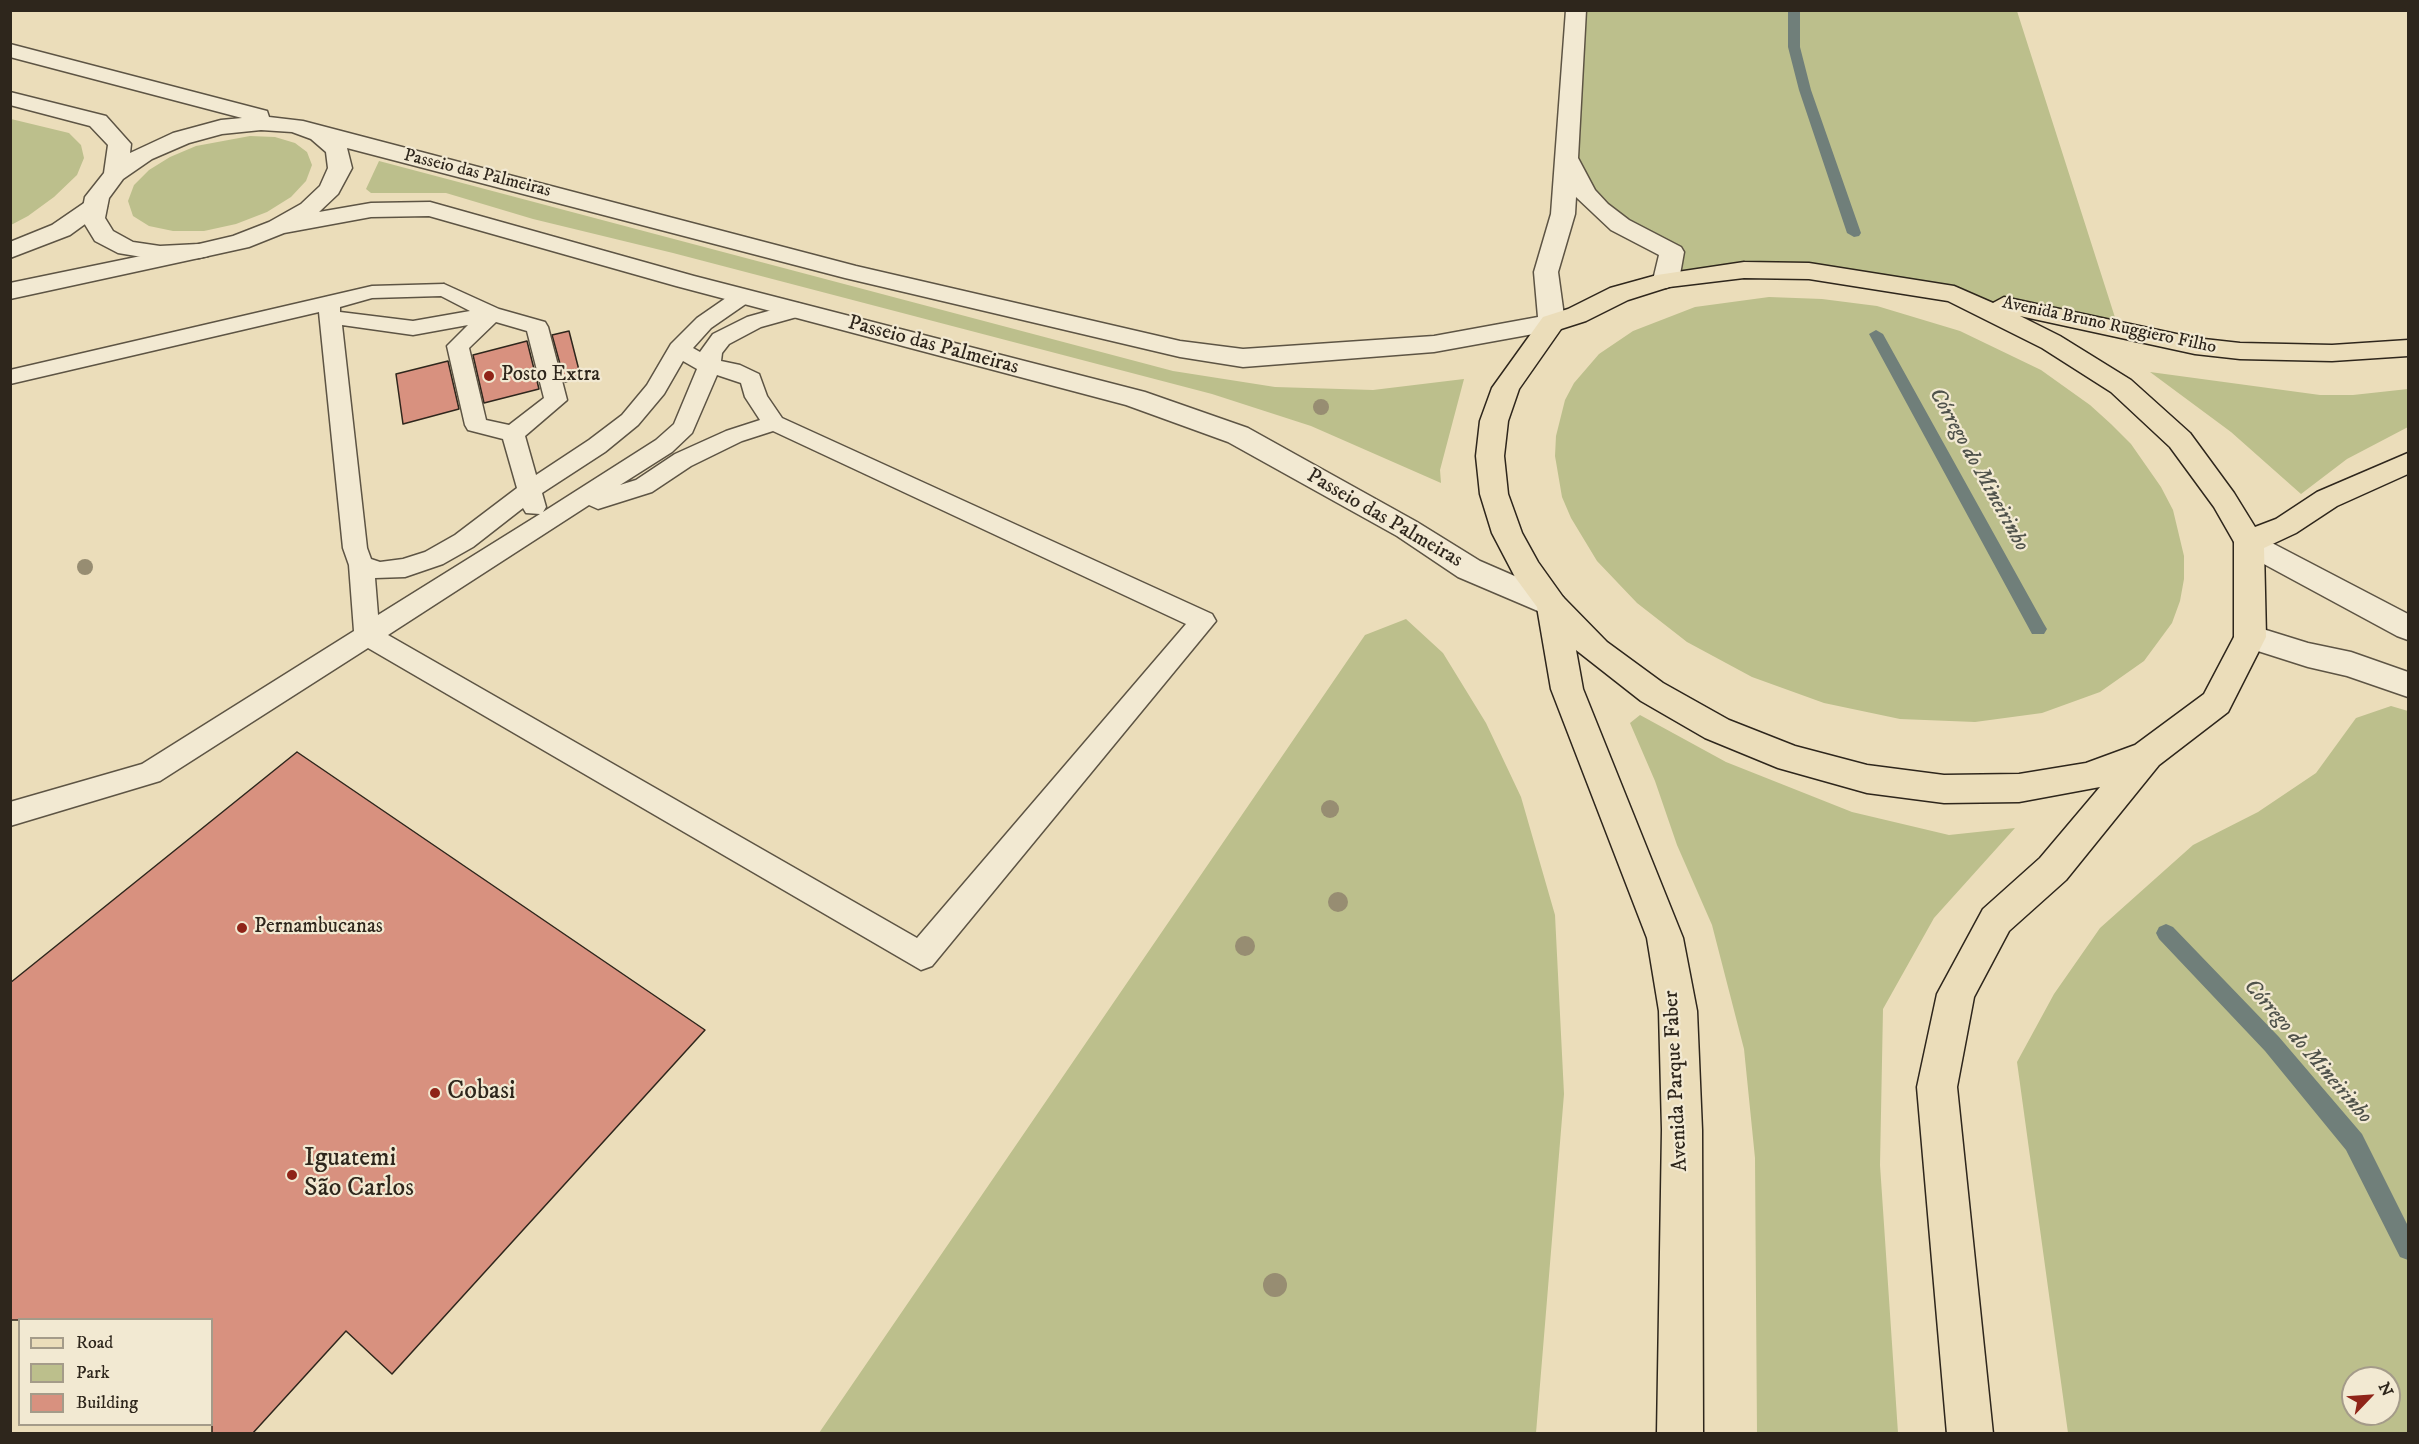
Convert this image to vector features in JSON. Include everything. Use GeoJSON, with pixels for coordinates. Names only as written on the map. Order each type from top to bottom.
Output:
{"type":"FeatureCollection","features":[{"type":"Feature","properties":{"kind":"main road"},"geometry":{"type":"LineString","coordinates":[[1970,1434],[1937,1087],[1956,994],[1996,920],[2053,869],[2147,755],[2216,703],[2250,637],[2249,542],[2224,500],[2181,440],[2121,386],[2051,342],[1954,294],[1809,271],[1744,270],[1666,280],[1620,294],[1577,315],[1552,323],[1506,388],[1494,421],[1490,456],[1494,494],[1507,533],[1526,568],[1552,605],[1596,651],[1643,685],[1717,729],[1790,758],[1867,779],[1944,789],[2019,788],[2088,777],[2147,755]]}},
{"type":"Feature","properties":{"kind":"main road","name":"Avenida Bruno Ruggiero Filho"},"geometry":{"type":"LineString","coordinates":[[1954,294],[2195,346],[2272,353],[2409,348]]}},
{"type":"Feature","properties":{"kind":"main road"},"geometry":{"type":"LineString","coordinates":[[2249,542],[2286,526],[2326,500],[2409,463]]}},
{"type":"Feature","properties":{"kind":"main road","name":"Avenida Parque Faber"},"geometry":{"type":"LineString","coordinates":[[1552,605],[1567,689],[1665,938],[1678,1011],[1682,1130],[1680,1434]]}},
{"type":"Feature","properties":{"kind":"street"},"geometry":{"type":"LineString","coordinates":[[1552,323],[1546,272],[1563,214],[1576,10]]}},
{"type":"Feature","properties":{"kind":"street"},"geometry":{"type":"LineString","coordinates":[[10,50],[295,126]]}},
{"type":"Feature","properties":{"kind":"street"},"geometry":{"type":"LineString","coordinates":[[10,98],[98,121],[120,144],[115,174]]}},
{"type":"Feature","properties":{"kind":"street"},"geometry":{"type":"LineString","coordinates":[[199,251],[160,253],[127,248],[104,236],[93,218],[97,197],[115,174],[144,154],[181,138],[221,127],[261,123],[295,126]]}},
{"type":"Feature","properties":{"kind":"street","name":"Passeio das Palmeiras"},"geometry":{"type":"LineString","coordinates":[[295,126],[854,273],[1180,349],[1243,358],[1333,354],[1434,344],[1552,323]]}},
{"type":"Feature","properties":{"kind":"street"},"geometry":{"type":"LineString","coordinates":[[10,291],[240,242],[278,227],[309,209],[330,189],[340,168],[337,150],[319,134]]}},
{"type":"Feature","properties":{"kind":"street"},"geometry":{"type":"LineString","coordinates":[[1567,159],[1585,193],[1600,209],[1620,225],[1672,252],[1666,280]]}},
{"type":"Feature","properties":{"kind":"street"},"geometry":{"type":"LineString","coordinates":[[10,250],[62,230],[95,207]]}},
{"type":"Feature","properties":{"kind":"street","name":"Passeio das Palmeiras"},"geometry":{"type":"LineString","coordinates":[[278,227],[371,210],[430,209],[744,296],[1135,398],[1238,435],[1407,529],[1469,569],[1552,605]]}},
{"type":"Feature","properties":{"kind":"street"},"geometry":{"type":"LineString","coordinates":[[2249,542],[2409,628]]}},
{"type":"Feature","properties":{"kind":"street"},"geometry":{"type":"LineString","coordinates":[[2250,637],[2308,655],[2351,663],[2409,684]]}},
{"type":"Feature","properties":{"kind":"lane"},"geometry":{"type":"LineString","coordinates":[[10,377],[331,310],[372,292],[444,290],[492,314],[537,327],[556,400],[513,434]]}},
{"type":"Feature","properties":{"kind":"lane"},"geometry":{"type":"LineString","coordinates":[[361,565],[380,572],[405,568],[434,558],[464,541],[530,490],[597,446],[630,420],[656,389],[679,349],[704,323],[744,296]]}},
{"type":"Feature","properties":{"kind":"lane"},"geometry":{"type":"LineString","coordinates":[[331,310],[413,328],[492,314]]}},
{"type":"Feature","properties":{"kind":"lane"},"geometry":{"type":"LineString","coordinates":[[331,310],[355,548],[361,565],[367,635]]}},
{"type":"Feature","properties":{"kind":"lane"},"geometry":{"type":"LineString","coordinates":[[10,814],[150,772],[664,446],[684,428],[709,367],[711,352],[721,339],[754,322],[797,310]]}},
{"type":"Feature","properties":{"kind":"lane"},"geometry":{"type":"LineString","coordinates":[[492,314],[458,346],[476,425],[513,434]]}},
{"type":"Feature","properties":{"kind":"lane"},"geometry":{"type":"LineString","coordinates":[[367,635],[921,956],[1203,621],[774,423],[756,398],[751,379],[732,370],[709,367],[679,349]]}},
{"type":"Feature","properties":{"kind":"lane"},"geometry":{"type":"LineString","coordinates":[[539,526],[569,510],[645,486],[683,460],[734,436],[774,423]]}},
{"type":"Feature","properties":{"kind":"lane"},"geometry":{"type":"LineString","coordinates":[[513,434],[539,526]]}},
{"type":"Feature","properties":{"kind":"green space"},"geometry":{"type":"Polygon","coordinates":[[[1576,11],[2017,11],[2119,330],[1954,294],[1809,271],[1666,280],[1672,252],[1644,239],[1574,176],[1576,11]]]}},
{"type":"Feature","properties":{"kind":"green space"},"geometry":{"type":"Polygon","coordinates":[[[11,119],[69,133],[81,145],[84,158],[77,175],[54,197],[11,225],[11,119]]]}},
{"type":"Feature","properties":{"kind":"green space"},"geometry":{"type":"Polygon","coordinates":[[[250,136],[275,137],[295,143],[307,152],[312,165],[306,181],[291,197],[267,212],[236,224],[204,231],[173,231],[149,226],[133,216],[128,201],[134,185],[149,170],[170,157],[196,146],[250,136]]]}},
{"type":"Feature","properties":{"kind":"green space"},"geometry":{"type":"Polygon","coordinates":[[[379,161],[1173,371],[1275,387],[1373,390],[1464,379],[1440,470],[1441,483],[1311,426],[1212,394],[673,253],[533,219],[446,193],[371,193],[366,189],[379,161]]]}},
{"type":"Feature","properties":{"kind":"green space"},"geometry":{"type":"Polygon","coordinates":[[[1769,297],[1822,299],[1877,306],[1960,331],[2041,370],[2090,405],[2111,424],[2131,444],[2161,487],[2173,510],[2184,556],[2184,579],[2180,601],[2172,623],[2144,661],[2100,692],[2042,713],[1975,722],[1900,719],[1824,703],[1752,677],[1687,642],[1637,603],[1597,561],[1571,518],[1562,497],[1555,456],[1556,436],[1565,400],[1574,383],[1599,354],[1633,331],[1695,307],[1769,297]]]}},
{"type":"Feature","properties":{"kind":"green space"},"geometry":{"type":"Polygon","coordinates":[[[2150,372],[2320,395],[2353,395],[2408,389],[2408,427],[2347,459],[2301,494],[2231,432],[2150,372]]]}},
{"type":"Feature","properties":{"kind":"green space"},"geometry":{"type":"Polygon","coordinates":[[[1406,619],[1443,653],[1486,723],[1521,797],[1555,915],[1564,1094],[1536,1433],[819,1433],[1365,635],[1406,619]]]}},
{"type":"Feature","properties":{"kind":"green space"},"geometry":{"type":"Polygon","coordinates":[[[2391,706],[2408,711],[2408,1433],[2068,1433],[2017,1062],[2054,994],[2100,928],[2193,845],[2258,812],[2316,773],[2356,718],[2391,706]]]}},
{"type":"Feature","properties":{"kind":"green space"},"geometry":{"type":"Polygon","coordinates":[[[1640,715],[1726,762],[1852,812],[1949,835],[2015,828],[1934,918],[1883,1009],[1880,1165],[1898,1433],[1757,1433],[1755,1158],[1744,1049],[1712,925],[1677,845],[1655,781],[1630,723],[1640,715]]]}},
{"type":"Feature","properties":{"kind":"building"},"geometry":{"type":"Polygon","coordinates":[[[569,331],[581,378],[565,382],[552,335],[569,331]]]}},
{"type":"Feature","properties":{"kind":"building"},"geometry":{"type":"Polygon","coordinates":[[[527,341],[539,389],[484,403],[473,355],[527,341]]]}},
{"type":"Feature","properties":{"kind":"building"},"geometry":{"type":"Polygon","coordinates":[[[448,361],[459,409],[403,424],[396,374],[448,361]]]}},
{"type":"Feature","properties":{"kind":"building","name":"Iguatemi São Carlos"},"geometry":{"type":"Polygon","coordinates":[[[297,752],[705,1030],[392,1374],[346,1331],[252,1434],[212,1434],[213,1318],[18,1318],[18,1320],[10,1320],[10,983],[297,752]]]}},
{"type":"Feature","properties":{"kind":"waterway","name":"Córrego do Mineirinho"},"geometry":{"type":"LineString","coordinates":[[1794,10],[1794,47],[1805,90],[1854,233]]}},
{"type":"Feature","properties":{"kind":"waterway","name":"Córrego do Mineirinho"},"geometry":{"type":"LineString","coordinates":[[1876,334],[2038,629]]}},
{"type":"Feature","properties":{"kind":"waterway","name":"Córrego do Mineirinho"},"geometry":{"type":"LineString","coordinates":[[2166,933],[2272,1044],[2354,1142],[2408,1249]]}},
{"type":"Feature","properties":{"kind":"place","name":"Posto Extra"},"geometry":{"type":"Point","coordinates":[489,376]}},
{"type":"Feature","properties":{"kind":"place","name":"Pernambucanas"},"geometry":{"type":"Point","coordinates":[242,928]}},
{"type":"Feature","properties":{"kind":"place","name":"Cobasi"},"geometry":{"type":"Point","coordinates":[435,1093]}},
{"type":"Feature","properties":{"kind":"place","name":"Iguatemi São Carlos"},"geometry":{"type":"Point","coordinates":[292,1175]}}]}
